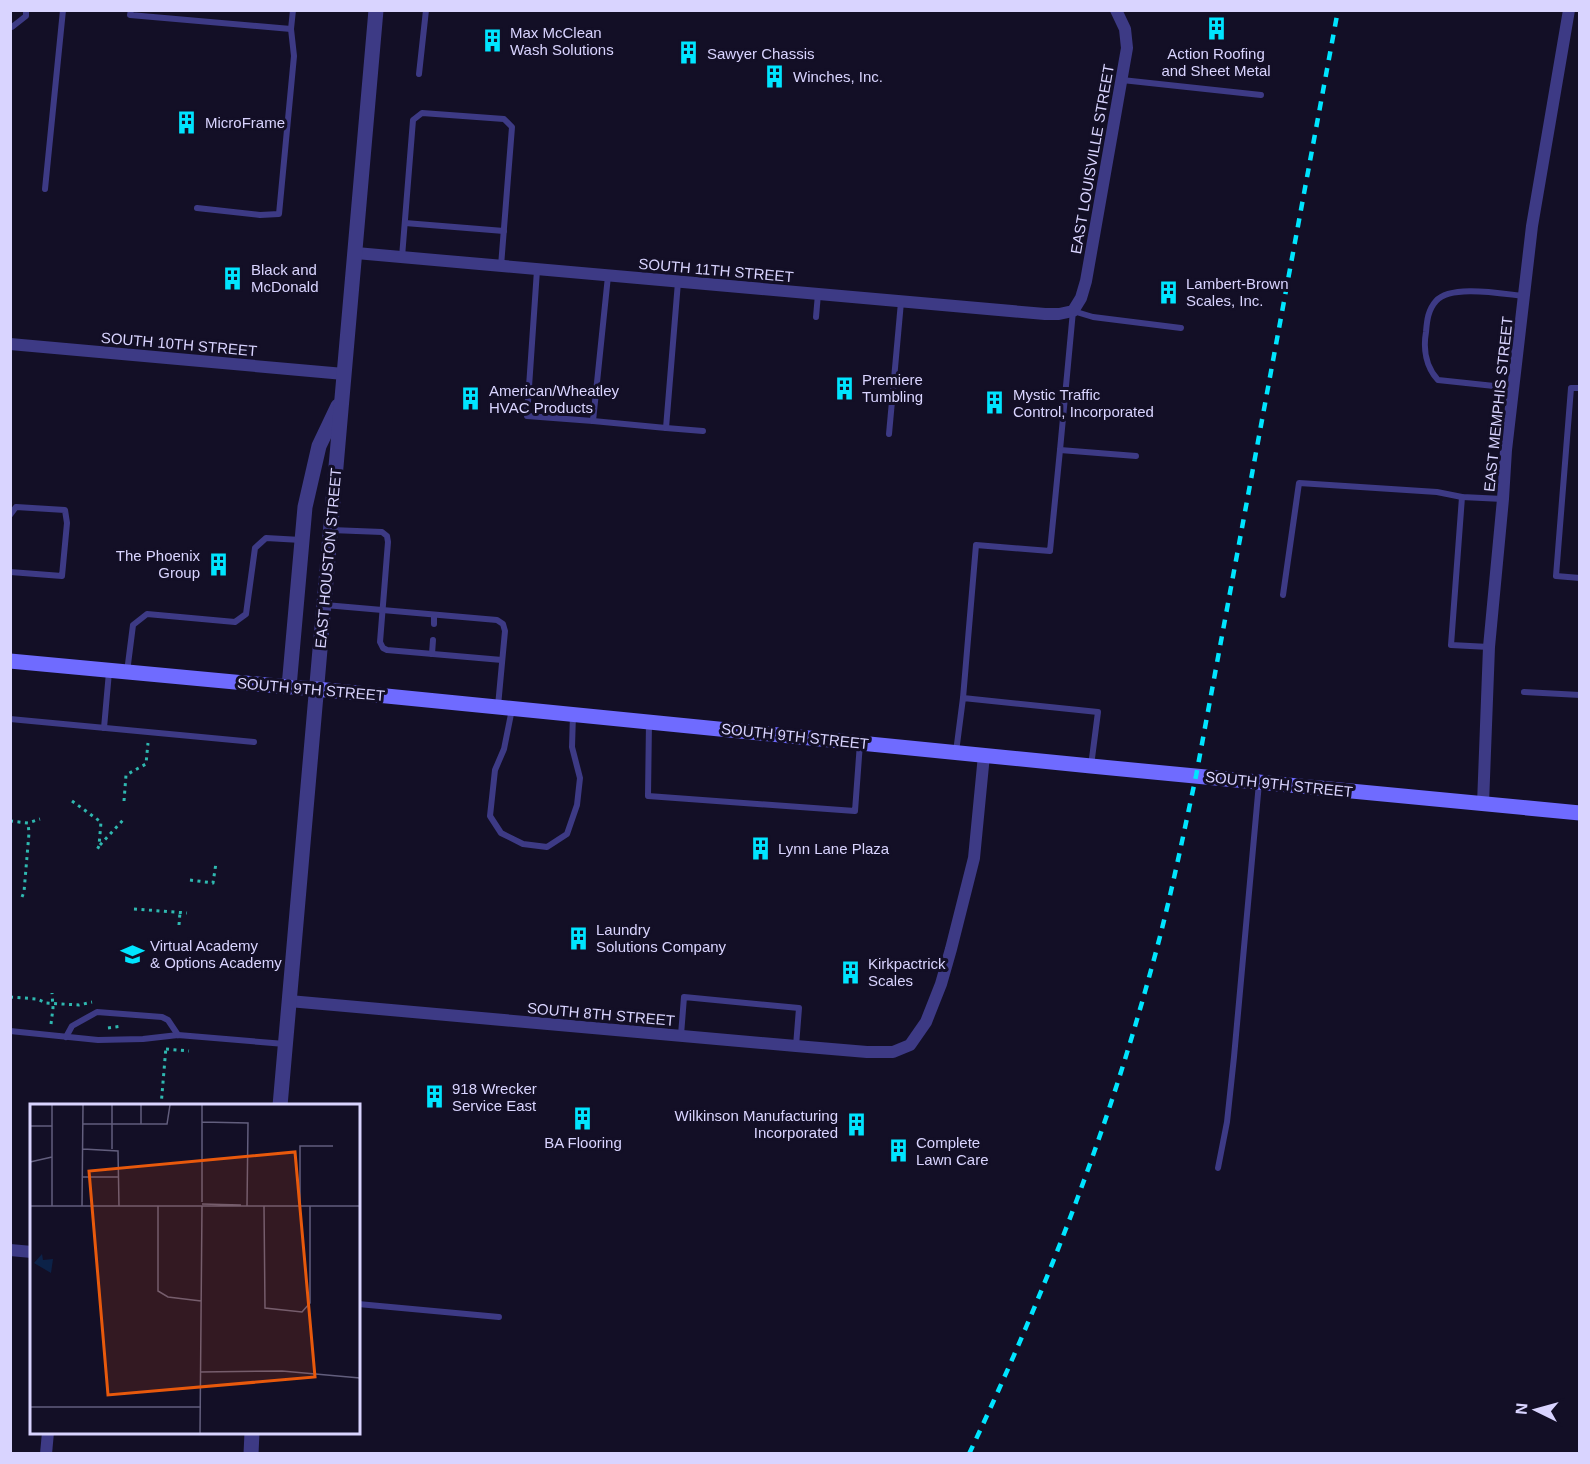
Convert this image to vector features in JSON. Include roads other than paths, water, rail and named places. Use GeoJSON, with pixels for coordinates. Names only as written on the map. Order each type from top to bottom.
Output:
{"type":"FeatureCollection","features":[{"type":"Feature","properties":{"kind":"main road","name":"SOUTH 9TH STREET"},"geometry":{"type":"LineString","coordinates":[[10,661],[289,687]]}},
{"type":"Feature","properties":{"kind":"main road","name":"SOUTH 9TH STREET"},"geometry":{"type":"LineString","coordinates":[[316,689],[1580,813]]}},
{"type":"Feature","properties":{"kind":"street","name":"EAST HOUSTON STREET"},"geometry":{"type":"LineString","coordinates":[[280,1104],[376,10]]}},
{"type":"Feature","properties":{"kind":"street","name":"EAST MEMPHIS STREET"},"geometry":{"type":"LineString","coordinates":[[1482,804],[1489,647],[1506,450],[1532,226],[1569,10]]}},
{"type":"Feature","properties":{"kind":"street","name":"EAST LOUISVILLE STREET"},"geometry":{"type":"LineString","coordinates":[[1073,311],[1081,298],[1086,281],[1127,48],[1125,29],[1116,11]]}},
{"type":"Feature","properties":{"kind":"street","name":"SOUTH 11TH STREET"},"geometry":{"type":"LineString","coordinates":[[356,253],[1045,314],[1073,311]]}},
{"type":"Feature","properties":{"kind":"street","name":"SOUTH 10TH STREET"},"geometry":{"type":"LineString","coordinates":[[10,344],[344,374]]}},
{"type":"Feature","properties":{"kind":"street"},"geometry":{"type":"LineString","coordinates":[[289,687],[305,507],[319,446],[342,396]]}},
{"type":"Feature","properties":{"kind":"street","name":"SOUTH 9TH STREET"},"geometry":{"type":"LineString","coordinates":[[289,687],[316,689]]}},
{"type":"Feature","properties":{"kind":"street","name":"SOUTH 8TH STREET"},"geometry":{"type":"LineString","coordinates":[[289,1000],[796,1046],[893,1052],[910,1045],[926,1022],[951,949],[974,858],[984,755]]}},
{"type":"Feature","properties":{"kind":"street"},"geometry":{"type":"LineString","coordinates":[[10,1250],[30,1252]]}},
{"type":"Feature","properties":{"kind":"street"},"geometry":{"type":"LineString","coordinates":[[46,1454],[48,1434]]}},
{"type":"Feature","properties":{"kind":"street"},"geometry":{"type":"LineString","coordinates":[[251,1454],[252,1434]]}},
{"type":"Feature","properties":{"kind":"lane"},"geometry":{"type":"LineString","coordinates":[[10,27],[26,16],[26,10]]}},
{"type":"Feature","properties":{"kind":"lane"},"geometry":{"type":"LineString","coordinates":[[45,189],[63,10]]}},
{"type":"Feature","properties":{"kind":"lane"},"geometry":{"type":"LineString","coordinates":[[131,10],[130,15],[291,29]]}},
{"type":"Feature","properties":{"kind":"lane"},"geometry":{"type":"LineString","coordinates":[[197,208],[279,214],[294,56],[291,29],[293,10]]}},
{"type":"Feature","properties":{"kind":"lane"},"geometry":{"type":"LineString","coordinates":[[419,74],[426,10]]}},
{"type":"Feature","properties":{"kind":"lane"},"geometry":{"type":"LineString","coordinates":[[1121,80],[1261,95]]}},
{"type":"Feature","properties":{"kind":"lane"},"geometry":{"type":"LineString","coordinates":[[402,257],[413,120],[422,113],[504,118],[512,127],[501,266]]}},
{"type":"Feature","properties":{"kind":"lane"},"geometry":{"type":"LineString","coordinates":[[405,223],[504,231]]}},
{"type":"Feature","properties":{"kind":"lane"},"geometry":{"type":"LineString","coordinates":[[537,270],[527,416],[702,431]]}},
{"type":"Feature","properties":{"kind":"lane"},"geometry":{"type":"LineString","coordinates":[[593,421],[608,276]]}},
{"type":"Feature","properties":{"kind":"lane"},"geometry":{"type":"LineString","coordinates":[[666,428],[678,282]]}},
{"type":"Feature","properties":{"kind":"lane"},"geometry":{"type":"LineString","coordinates":[[1513,388],[1438,380],[1431,372],[1425,354],[1425,337],[1428,315],[1437,299],[1449,293],[1477,292],[1524,297]]}},
{"type":"Feature","properties":{"kind":"lane"},"geometry":{"type":"LineString","coordinates":[[816,317],[818,294]]}},
{"type":"Feature","properties":{"kind":"lane"},"geometry":{"type":"LineString","coordinates":[[889,434],[902,302]]}},
{"type":"Feature","properties":{"kind":"lane"},"geometry":{"type":"LineString","coordinates":[[956,752],[976,545],[1050,551],[1073,311],[1093,317],[1181,328]]}},
{"type":"Feature","properties":{"kind":"lane"},"geometry":{"type":"LineString","coordinates":[[1580,388],[1571,388],[1556,576],[1580,578]]}},
{"type":"Feature","properties":{"kind":"lane"},"geometry":{"type":"LineString","coordinates":[[1060,450],[1136,456]]}},
{"type":"Feature","properties":{"kind":"lane"},"geometry":{"type":"LineString","coordinates":[[1283,595],[1299,483],[1437,492],[1503,499]]}},
{"type":"Feature","properties":{"kind":"lane"},"geometry":{"type":"LineString","coordinates":[[1462,496],[1451,645],[1489,647]]}},
{"type":"Feature","properties":{"kind":"lane"},"geometry":{"type":"LineString","coordinates":[[10,515],[16,507],[56,508],[65,510],[67,523],[62,576],[10,572]]}},
{"type":"Feature","properties":{"kind":"lane"},"geometry":{"type":"LineString","coordinates":[[331,530],[382,532],[387,536],[380,642],[383,648],[502,660]]}},
{"type":"Feature","properties":{"kind":"lane"},"geometry":{"type":"LineString","coordinates":[[127,672],[133,625],[147,614],[236,622],[246,614],[255,548],[266,538],[302,540]]}},
{"type":"Feature","properties":{"kind":"lane"},"geometry":{"type":"LineString","coordinates":[[324,605],[497,620],[503,624],[505,632],[502,660],[505,708],[504,749],[495,770],[490,816],[501,833],[523,844],[547,847],[567,834],[577,805],[580,778],[572,747],[573,714]]}},
{"type":"Feature","properties":{"kind":"lane"},"geometry":{"type":"LineString","coordinates":[[434,615],[434,624]]}},
{"type":"Feature","properties":{"kind":"lane"},"geometry":{"type":"LineString","coordinates":[[432,654],[433,640]]}},
{"type":"Feature","properties":{"kind":"lane"},"geometry":{"type":"LineString","coordinates":[[104,728],[109,670]]}},
{"type":"Feature","properties":{"kind":"lane"},"geometry":{"type":"LineString","coordinates":[[1524,692],[1580,695]]}},
{"type":"Feature","properties":{"kind":"lane"},"geometry":{"type":"LineString","coordinates":[[963,698],[1098,712],[1091,766]]}},
{"type":"Feature","properties":{"kind":"lane"},"geometry":{"type":"LineString","coordinates":[[10,719],[254,742]]}},
{"type":"Feature","properties":{"kind":"lane"},"geometry":{"type":"LineString","coordinates":[[649,722],[648,795],[855,811],[860,743]]}},
{"type":"Feature","properties":{"kind":"lane"},"geometry":{"type":"LineString","coordinates":[[1218,1168],[1227,1122],[1234,1057],[1259,782]]}},
{"type":"Feature","properties":{"kind":"lane"},"geometry":{"type":"LineString","coordinates":[[681,1036],[684,997],[800,1008],[796,1046]]}},
{"type":"Feature","properties":{"kind":"lane"},"geometry":{"type":"LineString","coordinates":[[66,1037],[72,1026],[97,1012],[162,1017],[168,1020],[178,1035]]}},
{"type":"Feature","properties":{"kind":"lane"},"geometry":{"type":"LineString","coordinates":[[10,1032],[98,1040],[178,1035],[285,1044]]}},
{"type":"Feature","properties":{"kind":"lane"},"geometry":{"type":"LineString","coordinates":[[360,1304],[499,1317]]}},
{"type":"Feature","properties":{"kind":"railway"},"geometry":{"type":"LineString","coordinates":[[969,1454],[1022,1336],[1071,1216],[1114,1094],[1158,946],[1196,776],[1338,10]]}},
{"type":"Feature","properties":{"kind":"place","name":"Action Roofing and Sheet Metal"},"geometry":{"type":"Point","coordinates":[1216,29]}},
{"type":"Feature","properties":{"kind":"place","name":"Max McClean Wash Solutions"},"geometry":{"type":"Point","coordinates":[492,41]}},
{"type":"Feature","properties":{"kind":"place","name":"Sawyer Chassis"},"geometry":{"type":"Point","coordinates":[689,53]}},
{"type":"Feature","properties":{"kind":"place","name":"Winches, Inc."},"geometry":{"type":"Point","coordinates":[775,76]}},
{"type":"Feature","properties":{"kind":"place","name":"MicroFrame"},"geometry":{"type":"Point","coordinates":[187,122]}},
{"type":"Feature","properties":{"kind":"place","name":"Black and McDonald"},"geometry":{"type":"Point","coordinates":[233,278]}},
{"type":"Feature","properties":{"kind":"place","name":"Lambert-Brown Scales, Inc."},"geometry":{"type":"Point","coordinates":[1168,292]}},
{"type":"Feature","properties":{"kind":"place","name":"Premiere Tumbling"},"geometry":{"type":"Point","coordinates":[844,388]}},
{"type":"Feature","properties":{"kind":"place","name":"American/Wheatley HVAC Products"},"geometry":{"type":"Point","coordinates":[471,399]}},
{"type":"Feature","properties":{"kind":"place","name":"Mystic Traffic Control, Incorporated"},"geometry":{"type":"Point","coordinates":[995,403]}},
{"type":"Feature","properties":{"kind":"place","name":"The Phoenix Group"},"geometry":{"type":"Point","coordinates":[218,564]}},
{"type":"Feature","properties":{"kind":"place","name":"Lynn Lane Plaza"},"geometry":{"type":"Point","coordinates":[760,848]}},
{"type":"Feature","properties":{"kind":"place","name":"Laundry Solutions Company"},"geometry":{"type":"Point","coordinates":[578,938]}},
{"type":"Feature","properties":{"kind":"place","name":"Virtual Academy & Options Academy"},"geometry":{"type":"Point","coordinates":[132,954]}},
{"type":"Feature","properties":{"kind":"place","name":"Kirkpactrick Scales"},"geometry":{"type":"Point","coordinates":[850,972]}},
{"type":"Feature","properties":{"kind":"place","name":"918 Wrecker Service East"},"geometry":{"type":"Point","coordinates":[434,1097]}},
{"type":"Feature","properties":{"kind":"place","name":"BA Flooring"},"geometry":{"type":"Point","coordinates":[583,1118]}},
{"type":"Feature","properties":{"kind":"place","name":"Wilkinson Manufacturing Incorporated"},"geometry":{"type":"Point","coordinates":[856,1124]}},
{"type":"Feature","properties":{"kind":"place","name":"Complete Lawn Care"},"geometry":{"type":"Point","coordinates":[898,1151]}}]}
